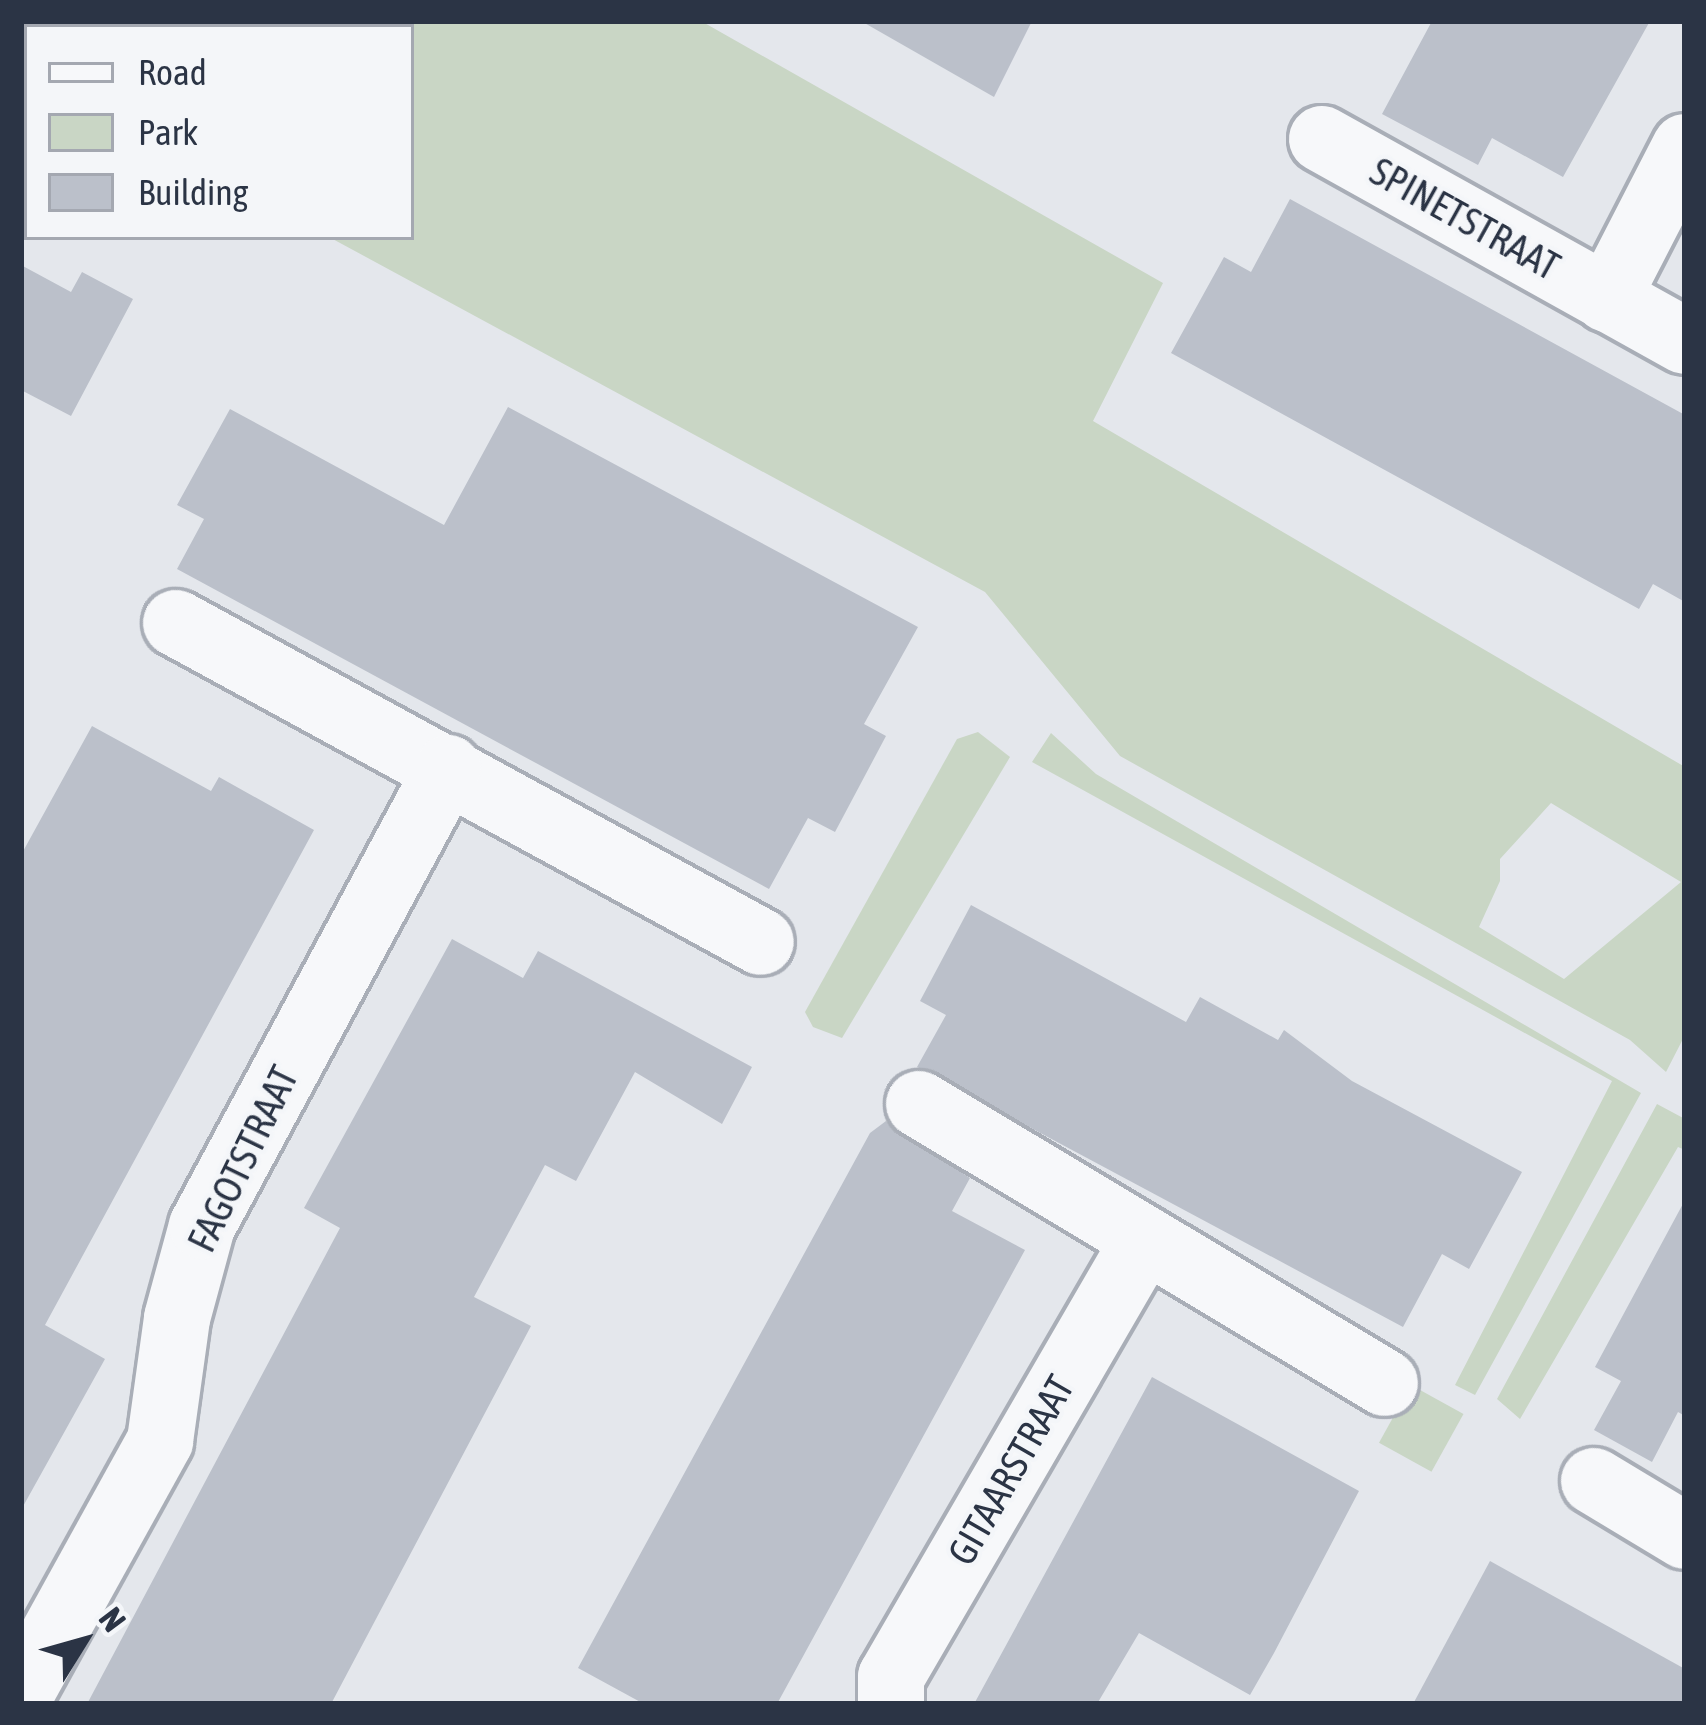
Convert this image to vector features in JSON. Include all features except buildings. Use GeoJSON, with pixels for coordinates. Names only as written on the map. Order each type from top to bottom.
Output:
{"type":"FeatureCollection","features":[{"type":"Feature","properties":{"kind":"street","name":"SPINETSTRAAT"},"geometry":{"type":"LineString","coordinates":[[1322,139],[1685,341]]}},
{"type":"Feature","properties":{"kind":"street","name":"SPINETSTRAAT"},"geometry":{"type":"LineString","coordinates":[[1607,298],[1685,147]]}},
{"type":"Feature","properties":{"kind":"street"},"geometry":{"type":"LineString","coordinates":[[176,623],[761,942]]}},
{"type":"Feature","properties":{"kind":"street","name":"FAGOTSTRAAT"},"geometry":{"type":"LineString","coordinates":[[21,1693],[160,1441],[177,1318],[202,1226],[448,768]]}},
{"type":"Feature","properties":{"kind":"street"},"geometry":{"type":"LineString","coordinates":[[919,1104],[1384,1383]]}},
{"type":"Feature","properties":{"kind":"street","name":"GITAARSTRAAT"},"geometry":{"type":"LineString","coordinates":[[891,1704],[891,1676],[1145,1239]]}},
{"type":"Feature","properties":{"kind":"street"},"geometry":{"type":"LineString","coordinates":[[1594,1480],[1685,1536]]}},
{"type":"Feature","properties":{"kind":"green space"},"geometry":{"type":"Polygon","coordinates":[[[21,21],[316,21],[24,24],[24,45],[21,21]]]}},
{"type":"Feature","properties":{"kind":"green space"},"geometry":{"type":"Polygon","coordinates":[[[337,21],[701,21],[1163,283],[1093,421],[1685,767],[1685,1035],[1666,1072],[1630,1040],[1120,756],[985,592],[335,240],[414,240],[414,24],[337,21]],[[1551,803],[1500,859],[1500,881],[1479,927],[1564,979],[1681,882],[1551,803]]]}},
{"type":"Feature","properties":{"kind":"green space"},"geometry":{"type":"Polygon","coordinates":[[[978,732],[1010,757],[842,1038],[813,1027],[805,1012],[957,739],[978,732]]]}},
{"type":"Feature","properties":{"kind":"green space"},"geometry":{"type":"Polygon","coordinates":[[[1051,733],[1096,774],[1641,1093],[1475,1395],[1455,1385],[1612,1081],[1032,762],[1051,733]]]}},
{"type":"Feature","properties":{"kind":"green space"},"geometry":{"type":"Polygon","coordinates":[[[1657,1104],[1685,1119],[1685,1150],[1678,1147],[1520,1419],[1497,1399],[1657,1104]]]}},
{"type":"Feature","properties":{"kind":"green space"},"geometry":{"type":"Polygon","coordinates":[[[1411,1385],[1463,1414],[1431,1472],[1379,1443],[1411,1385]]]}}]}
